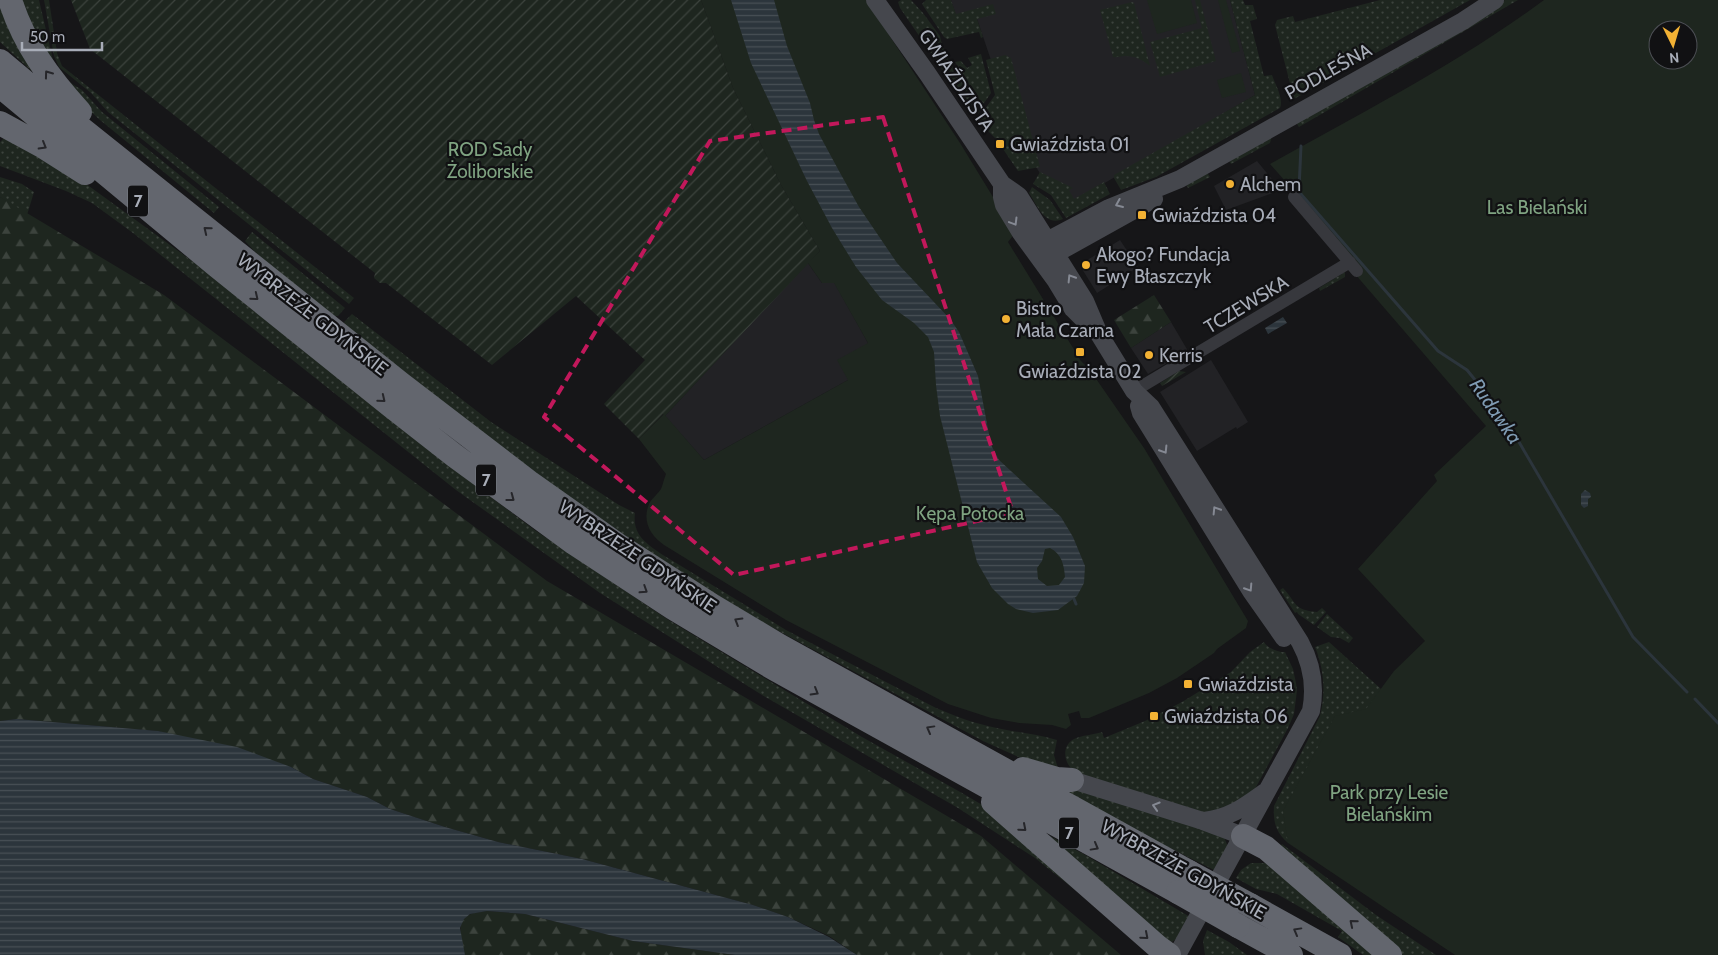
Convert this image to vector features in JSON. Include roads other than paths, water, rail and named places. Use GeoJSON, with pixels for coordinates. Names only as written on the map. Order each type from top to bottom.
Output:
{"type":"FeatureCollection","features":[{"type":"Feature","properties":{"kind":"highway","name":"7"},"geometry":{"type":"LineString","coordinates":[[10,0],[20,26],[41,65],[68,99],[126,164]]}},
{"type":"Feature","properties":{"kind":"highway","name":"WYBRZEŻE GDYŃSKIE"},"geometry":{"type":"LineString","coordinates":[[0,61],[408,390],[506,465],[645,564],[780,646],[973,753],[1184,882],[1244,916],[1340,955]]}},
{"type":"Feature","properties":{"kind":"highway","name":"WYBRZEŻE GDYŃSKIE"},"geometry":{"type":"LineString","coordinates":[[0,86],[217,266],[448,451],[588,553],[720,637],[842,708],[960,773],[1184,882]]}},
{"type":"Feature","properties":{"kind":"highway"},"geometry":{"type":"LineString","coordinates":[[0,123],[64,159],[217,266]]}},
{"type":"Feature","properties":{"kind":"highway"},"geometry":{"type":"LineString","coordinates":[[973,753],[1057,779],[1072,780]]}},
{"type":"Feature","properties":{"kind":"highway"},"geometry":{"type":"LineString","coordinates":[[960,773],[1169,955]]}},
{"type":"Feature","properties":{"kind":"highway"},"geometry":{"type":"LineString","coordinates":[[1243,836],[1266,848],[1390,955]]}},
{"type":"Feature","properties":{"kind":"highway","name":"WYBRZEŻE GDYŃSKIE"},"geometry":{"type":"LineString","coordinates":[[1244,916],[1291,955]]}},
{"type":"Feature","properties":{"kind":"street","name":"GWIAŹDZISTA"},"geometry":{"type":"LineString","coordinates":[[875,0],[1002,184],[1019,196],[1085,301],[1099,334],[1134,391],[1141,413],[1251,591],[1290,648],[1300,670],[1303,688],[1298,735]]}},
{"type":"Feature","properties":{"kind":"street","name":"PODLEŚNA"},"geometry":{"type":"LineString","coordinates":[[1038,256],[1050,256],[1052,248],[1109,208],[1180,179],[1463,21],[1495,0]]}},
{"type":"Feature","properties":{"kind":"street","name":"GWIAŹDZISTA"},"geometry":{"type":"LineString","coordinates":[[1002,184],[1004,205],[1021,233],[1073,309],[1099,334]]}},
{"type":"Feature","properties":{"kind":"street","name":"TCZEWSKA"},"geometry":{"type":"LineString","coordinates":[[1134,391],[1354,267],[1294,197]]}},
{"type":"Feature","properties":{"kind":"street","name":"GWIAŹDZISTA"},"geometry":{"type":"LineString","coordinates":[[1134,391],[1151,407],[1304,649],[1313,676],[1314,693],[1311,711],[1177,955]]}},
{"type":"Feature","properties":{"kind":"street"},"geometry":{"type":"LineString","coordinates":[[1268,614],[1270,596]]}},
{"type":"Feature","properties":{"kind":"street"},"geometry":{"type":"LineString","coordinates":[[1072,780],[1203,821],[1243,836]]}},
{"type":"Feature","properties":{"kind":"street"},"geometry":{"type":"LineString","coordinates":[[1203,821],[1228,816],[1269,788]]}},
{"type":"Feature","properties":{"kind":"waterway","name":"Rudawka"},"geometry":{"type":"LineString","coordinates":[[1301,146],[1300,193],[1438,351],[1467,370],[1502,413],[1633,637],[1687,692]]}},
{"type":"Feature","properties":{"kind":"waterway","name":"Rudawka"},"geometry":{"type":"LineString","coordinates":[[1513,442],[1517,439]]}},
{"type":"Feature","properties":{"kind":"waterway"},"geometry":{"type":"LineString","coordinates":[[1074,599],[1076,604]]}},
{"type":"Feature","properties":{"kind":"waterway","name":"Rudawka"},"geometry":{"type":"LineString","coordinates":[[1695,699],[1718,723]]}},
{"type":"Feature","properties":{"kind":"place","name":"Gwiaździsta 01"},"geometry":{"type":"Point","coordinates":[1000,144]}},
{"type":"Feature","properties":{"kind":"place","name":"Alchem"},"geometry":{"type":"Point","coordinates":[1230,184]}},
{"type":"Feature","properties":{"kind":"place","name":"Gwiaździsta 04"},"geometry":{"type":"Point","coordinates":[1142,215]}},
{"type":"Feature","properties":{"kind":"place","name":"Akogo? Fundacja Ewy Błaszczyk"},"geometry":{"type":"Point","coordinates":[1086,265]}},
{"type":"Feature","properties":{"kind":"place","name":"Bistro Mała Czarna"},"geometry":{"type":"Point","coordinates":[1006,319]}},
{"type":"Feature","properties":{"kind":"place","name":"Gwiaździsta 02"},"geometry":{"type":"Point","coordinates":[1080,352]}},
{"type":"Feature","properties":{"kind":"place","name":"Kerris"},"geometry":{"type":"Point","coordinates":[1149,355]}},
{"type":"Feature","properties":{"kind":"place","name":"Gwiaździsta"},"geometry":{"type":"Point","coordinates":[1188,684]}},
{"type":"Feature","properties":{"kind":"place","name":"Gwiaździsta 06"},"geometry":{"type":"Point","coordinates":[1154,716]}},
{"type":"Feature","properties":{"kind":"park label","name":"ROD Sady Żoliborskie"},"geometry":{"type":"Point","coordinates":[490,160]}},
{"type":"Feature","properties":{"kind":"park label","name":"Las Bielański"},"geometry":{"type":"Point","coordinates":[1537,207]}},
{"type":"Feature","properties":{"kind":"park label","name":"Kępa Potocka"},"geometry":{"type":"Point","coordinates":[970,513]}},
{"type":"Feature","properties":{"kind":"park label","name":"Park przy Lesie Bielańskim"},"geometry":{"type":"Point","coordinates":[1389,803]}}]}
